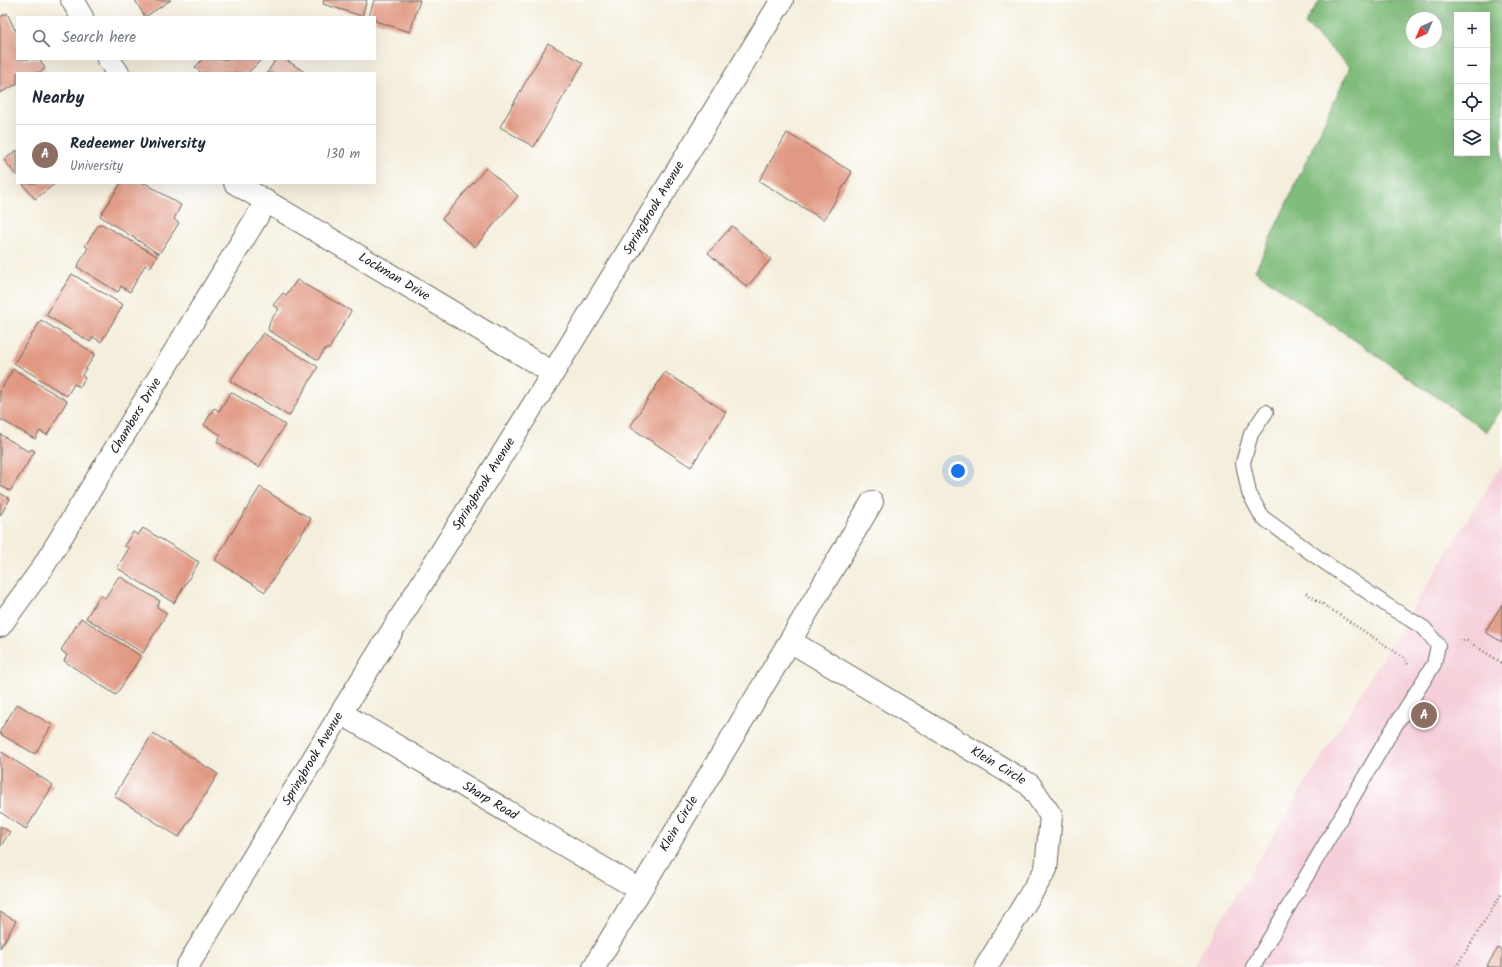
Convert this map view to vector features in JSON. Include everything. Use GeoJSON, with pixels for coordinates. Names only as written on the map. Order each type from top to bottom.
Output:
{"type":"FeatureCollection","features":[{"type":"Feature","properties":{"kind":"street"},"geometry":{"type":"LineString","coordinates":[[72,0],[81,16]]}},
{"type":"Feature","properties":{"kind":"street","name":"Springbrook Avenue"},"geometry":{"type":"LineString","coordinates":[[186,967],[341,712],[553,373],[782,0]]}},
{"type":"Feature","properties":{"kind":"street"},"geometry":{"type":"LineString","coordinates":[[109,60],[117,72]]}},
{"type":"Feature","properties":{"kind":"street","name":"Lockman Drive"},"geometry":{"type":"LineString","coordinates":[[237,184],[553,373]]}},
{"type":"Feature","properties":{"kind":"street","name":"Chambers Drive"},"geometry":{"type":"LineString","coordinates":[[0,626],[41,570],[62,537],[266,202]]}},
{"type":"Feature","properties":{"kind":"street","name":"Klein Circle"},"geometry":{"type":"LineString","coordinates":[[594,967],[872,502]]}},
{"type":"Feature","properties":{"kind":"street","name":"Klein Circle"},"geometry":{"type":"LineString","coordinates":[[790,641],[1030,785],[1051,816],[1046,869],[986,967]]}},
{"type":"Feature","properties":{"kind":"street","name":"Sharp Road"},"geometry":{"type":"LineString","coordinates":[[341,712],[640,890]]}},
{"type":"Feature","properties":{"kind":"lane"},"geometry":{"type":"LineString","coordinates":[[1254,967],[1391,732],[1434,664],[1438,645],[1424,628],[1388,606],[1314,556],[1262,517],[1249,493],[1243,463],[1251,434],[1266,412]]}},
{"type":"Feature","properties":{"kind":"path"},"geometry":{"type":"LineString","coordinates":[[1306,593],[1403,656],[1408,665],[1408,670]]}},
{"type":"Feature","properties":{"kind":"path"},"geometry":{"type":"LineString","coordinates":[[1438,645],[1466,640],[1502,663]]}},
{"type":"Feature","properties":{"kind":"path"},"geometry":{"type":"LineString","coordinates":[[1456,967],[1502,893]]}},
{"type":"Feature","properties":{"kind":"shaded area"},"geometry":{"type":"Polygon","coordinates":[[[1502,464],[1502,967],[1192,967],[1502,464]]]}},
{"type":"Feature","properties":{"kind":"green space"},"geometry":{"type":"Polygon","coordinates":[[[1320,0],[1502,0],[1502,408],[1487,432],[1255,271],[1350,67],[1305,24],[1320,0]]]}},
{"type":"Feature","properties":{"kind":"building"},"geometry":{"type":"Polygon","coordinates":[[[135,0],[171,0],[147,16],[144,16],[135,0]]]}},
{"type":"Feature","properties":{"kind":"building"},"geometry":{"type":"Polygon","coordinates":[[[324,0],[367,0],[362,16],[323,4],[324,0]]]}},
{"type":"Feature","properties":{"kind":"building"},"geometry":{"type":"Polygon","coordinates":[[[374,0],[420,0],[410,32],[376,21],[376,16],[369,16],[374,0]]]}},
{"type":"Feature","properties":{"kind":"building"},"geometry":{"type":"Polygon","coordinates":[[[7,13],[16,30],[16,60],[40,60],[45,69],[40,72],[16,72],[16,85],[0,93],[0,17],[7,13]]]}},
{"type":"Feature","properties":{"kind":"building"},"geometry":{"type":"Polygon","coordinates":[[[548,43],[583,63],[534,147],[500,127],[548,43]]]}},
{"type":"Feature","properties":{"kind":"building"},"geometry":{"type":"Polygon","coordinates":[[[202,60],[261,60],[249,72],[200,72],[195,67],[202,60]]]}},
{"type":"Feature","properties":{"kind":"building"},"geometry":{"type":"Polygon","coordinates":[[[275,60],[286,60],[304,72],[268,72],[275,60]]]}},
{"type":"Feature","properties":{"kind":"building"},"geometry":{"type":"Polygon","coordinates":[[[787,133],[852,172],[824,220],[759,181],[787,133]]]}},
{"type":"Feature","properties":{"kind":"building"},"geometry":{"type":"Polygon","coordinates":[[[16,151],[16,175],[4,160],[16,151]]]}},
{"type":"Feature","properties":{"kind":"building"},"geometry":{"type":"Polygon","coordinates":[[[486,168],[518,196],[475,247],[442,219],[486,168]]]}},
{"type":"Feature","properties":{"kind":"building"},"geometry":{"type":"Polygon","coordinates":[[[23,184],[55,184],[35,199],[23,184]]]}},
{"type":"Feature","properties":{"kind":"building"},"geometry":{"type":"Polygon","coordinates":[[[120,184],[147,184],[181,205],[174,219],[179,223],[159,254],[100,216],[120,184]]]}},
{"type":"Feature","properties":{"kind":"building"},"geometry":{"type":"Polygon","coordinates":[[[102,224],[157,256],[150,268],[145,265],[130,292],[121,286],[118,292],[77,267],[88,248],[85,246],[98,225],[102,224]]]}},
{"type":"Feature","properties":{"kind":"building"},"geometry":{"type":"Polygon","coordinates":[[[732,226],[771,259],[747,287],[708,253],[732,226]]]}},
{"type":"Feature","properties":{"kind":"building"},"geometry":{"type":"Polygon","coordinates":[[[72,274],[123,305],[101,342],[93,337],[90,342],[46,315],[72,274]]]}},
{"type":"Feature","properties":{"kind":"building"},"geometry":{"type":"Polygon","coordinates":[[[297,280],[351,311],[329,349],[325,349],[318,360],[268,330],[270,321],[279,309],[273,305],[283,293],[286,295],[297,280]]]}},
{"type":"Feature","properties":{"kind":"building"},"geometry":{"type":"Polygon","coordinates":[[[41,320],[95,354],[82,375],[85,378],[80,387],[74,384],[67,396],[14,363],[41,320]]]}},
{"type":"Feature","properties":{"kind":"building"},"geometry":{"type":"Polygon","coordinates":[[[263,333],[318,367],[289,416],[230,381],[263,333]]]}},
{"type":"Feature","properties":{"kind":"building"},"geometry":{"type":"Polygon","coordinates":[[[13,369],[67,401],[47,435],[40,431],[35,439],[0,419],[0,391],[13,369]]]}},
{"type":"Feature","properties":{"kind":"building"},"geometry":{"type":"Polygon","coordinates":[[[665,372],[726,412],[691,467],[630,427],[665,372]]]}},
{"type":"Feature","properties":{"kind":"building"},"geometry":{"type":"Polygon","coordinates":[[[231,392],[285,425],[259,467],[217,442],[221,435],[204,425],[214,408],[219,411],[231,392]]]}},
{"type":"Feature","properties":{"kind":"building"},"geometry":{"type":"Polygon","coordinates":[[[0,434],[29,452],[31,449],[35,451],[10,491],[0,485],[0,434]]]}},
{"type":"Feature","properties":{"kind":"building"},"geometry":{"type":"Polygon","coordinates":[[[260,487],[311,519],[265,592],[215,560],[260,487]]]}},
{"type":"Feature","properties":{"kind":"building"},"geometry":{"type":"Polygon","coordinates":[[[0,493],[10,499],[0,516],[0,493]]]}},
{"type":"Feature","properties":{"kind":"building"},"geometry":{"type":"Polygon","coordinates":[[[143,528],[199,562],[174,603],[117,568],[129,548],[124,546],[133,532],[138,535],[143,528]]]}},
{"type":"Feature","properties":{"kind":"building"},"geometry":{"type":"Polygon","coordinates":[[[119,576],[160,601],[157,607],[167,613],[143,653],[86,618],[100,595],[105,598],[119,576]]]}},
{"type":"Feature","properties":{"kind":"building"},"geometry":{"type":"Polygon","coordinates":[[[1502,604],[1502,642],[1485,632],[1502,604]]]}},
{"type":"Feature","properties":{"kind":"building"},"geometry":{"type":"Polygon","coordinates":[[[81,618],[141,656],[116,695],[64,661],[67,655],[61,650],[81,618]]]}},
{"type":"Feature","properties":{"kind":"building"},"geometry":{"type":"Polygon","coordinates":[[[17,704],[52,725],[35,754],[0,734],[0,731],[17,704]]]}},
{"type":"Feature","properties":{"kind":"building"},"geometry":{"type":"Polygon","coordinates":[[[153,733],[218,774],[179,837],[114,796],[153,733]]]}},
{"type":"Feature","properties":{"kind":"building"},"geometry":{"type":"Polygon","coordinates":[[[0,751],[53,785],[26,829],[0,812],[0,751]]]}},
{"type":"Feature","properties":{"kind":"building"},"geometry":{"type":"Polygon","coordinates":[[[0,826],[10,832],[0,847],[0,826]]]}},
{"type":"Feature","properties":{"kind":"building"},"geometry":{"type":"Polygon","coordinates":[[[0,912],[16,921],[0,948],[0,912]]]}},
{"type":"Feature","properties":{"kind":"building"},"geometry":{"type":"Polygon","coordinates":[[[1498,948],[1502,950],[1502,967],[1486,967],[1498,948]]]}},
{"type":"Feature","properties":{"kind":"place","name":"Redeemer University"},"geometry":{"type":"Point","coordinates":[1424,715]}}]}
